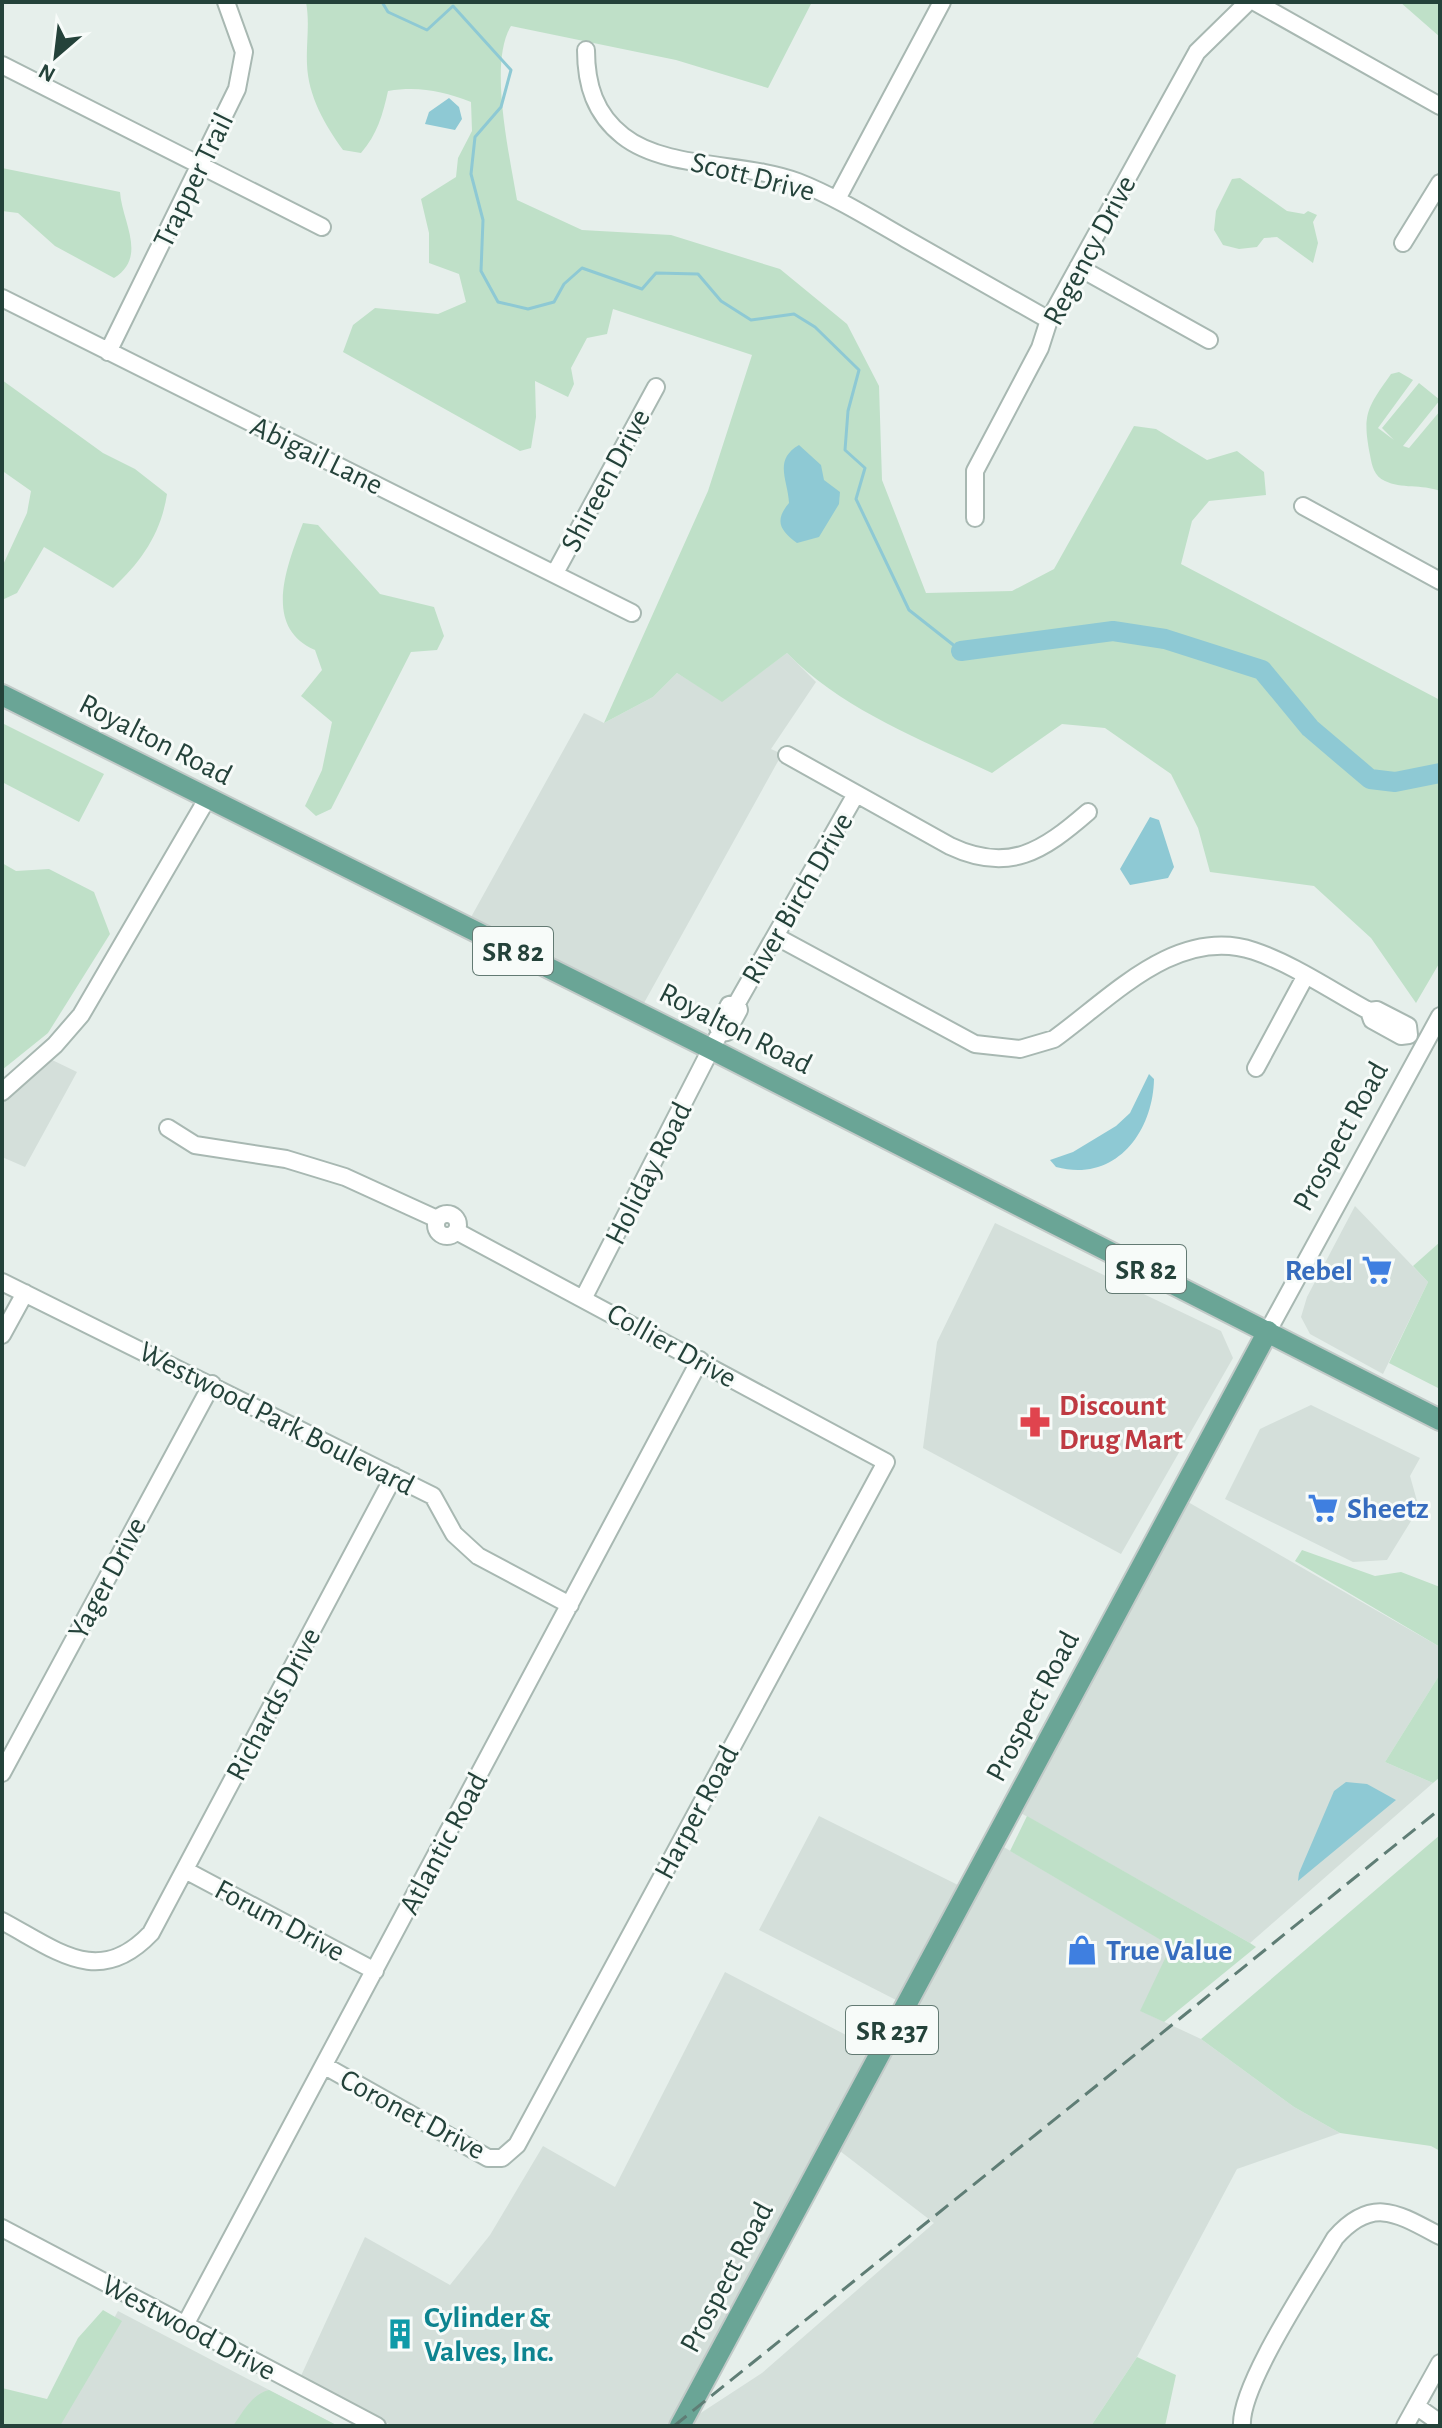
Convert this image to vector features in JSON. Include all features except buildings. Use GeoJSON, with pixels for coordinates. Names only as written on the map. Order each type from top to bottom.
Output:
{"type":"FeatureCollection","features":[{"type":"Feature","properties":{"kind":"main road","name":"Royalton Road"},"geometry":{"type":"LineString","coordinates":[[2,695],[207,799],[716,1041],[1440,1420]]}},
{"type":"Feature","properties":{"kind":"main road","name":"Prospect Road"},"geometry":{"type":"LineString","coordinates":[[680,2426],[1268,1331]]}},
{"type":"Feature","properties":{"kind":"street","name":"Trapper Trail"},"geometry":{"type":"LineString","coordinates":[[108,352],[237,89],[244,52],[226,2]]}},
{"type":"Feature","properties":{"kind":"street"},"geometry":{"type":"LineString","coordinates":[[837,199],[942,2]]}},
{"type":"Feature","properties":{"kind":"street","name":"Regency Drive"},"geometry":{"type":"LineString","coordinates":[[975,518],[975,471],[1040,348],[1049,320],[1197,52],[1248,2]]}},
{"type":"Feature","properties":{"kind":"street"},"geometry":{"type":"LineString","coordinates":[[1255,2],[1440,106]]}},
{"type":"Feature","properties":{"kind":"street","name":"Scott Drive"},"geometry":{"type":"LineString","coordinates":[[586,50],[586,75],[591,97],[607,121],[624,138],[656,154],[796,181],[837,199],[1049,320]]}},
{"type":"Feature","properties":{"kind":"street"},"geometry":{"type":"LineString","coordinates":[[2,65],[322,227]]}},
{"type":"Feature","properties":{"kind":"street"},"geometry":{"type":"LineString","coordinates":[[1403,243],[1440,183]]}},
{"type":"Feature","properties":{"kind":"street"},"geometry":{"type":"LineString","coordinates":[[1078,267],[1209,340]]}},
{"type":"Feature","properties":{"kind":"street","name":"Abigail Lane"},"geometry":{"type":"LineString","coordinates":[[2,298],[632,613]]}},
{"type":"Feature","properties":{"kind":"street","name":"Shireen Drive"},"geometry":{"type":"LineString","coordinates":[[555,573],[656,387]]}},
{"type":"Feature","properties":{"kind":"street"},"geometry":{"type":"LineString","coordinates":[[1303,506],[1440,581]]}},
{"type":"Feature","properties":{"kind":"street"},"geometry":{"type":"LineString","coordinates":[[787,755],[950,846],[989,858],[1038,851],[1088,812]]}},
{"type":"Feature","properties":{"kind":"street","name":"River Birch Drive"},"geometry":{"type":"LineString","coordinates":[[716,1041],[727,1032],[739,1010],[737,1003],[856,794]]}},
{"type":"Feature","properties":{"kind":"street"},"geometry":{"type":"LineString","coordinates":[[2,1092],[55,1045],[81,1015],[207,799]]}},
{"type":"Feature","properties":{"kind":"street"},"geometry":{"type":"LineString","coordinates":[[777,937],[961,1038],[1004,1049],[1036,1046],[1054,1039],[1162,961],[1196,947],[1220,945],[1253,950],[1369,1011],[1372,1020],[1401,1036],[1409,1035],[1425,1043]]}},
{"type":"Feature","properties":{"kind":"street"},"geometry":{"type":"LineString","coordinates":[[1256,1068],[1305,977]]}},
{"type":"Feature","properties":{"kind":"street","name":"Prospect Road"},"geometry":{"type":"LineString","coordinates":[[1268,1331],[1440,1016]]}},
{"type":"Feature","properties":{"kind":"street","name":"Holiday Road"},"geometry":{"type":"LineString","coordinates":[[584,1297],[716,1041]]}},
{"type":"Feature","properties":{"kind":"street","name":"Collier Drive"},"geometry":{"type":"LineString","coordinates":[[168,1128],[195,1145],[286,1159],[345,1177],[437,1219],[436,1228],[441,1235],[449,1236],[456,1231],[584,1297],[886,1462]]}},
{"type":"Feature","properties":{"kind":"street","name":"Westwood Park Boulevard"},"geometry":{"type":"LineString","coordinates":[[2,1282],[433,1496],[454,1534],[478,1556],[570,1605]]}},
{"type":"Feature","properties":{"kind":"street"},"geometry":{"type":"LineString","coordinates":[[2,1335],[25,1293]]}},
{"type":"Feature","properties":{"kind":"street","name":"Atlantic Road"},"geometry":{"type":"LineString","coordinates":[[185,2325],[700,1360]]}},
{"type":"Feature","properties":{"kind":"street","name":"Yager Drive"},"geometry":{"type":"LineString","coordinates":[[2,1773],[212,1384]]}},
{"type":"Feature","properties":{"kind":"street","name":"Harper Road"},"geometry":{"type":"LineString","coordinates":[[502,2158],[517,2145],[886,1462]]}},
{"type":"Feature","properties":{"kind":"street","name":"Richards Drive"},"geometry":{"type":"LineString","coordinates":[[2,1921],[60,1952],[99,1963],[131,1954],[151,1933],[394,1476]]}},
{"type":"Feature","properties":{"kind":"street","name":"Forum Drive"},"geometry":{"type":"LineString","coordinates":[[185,1870],[375,1971]]}},
{"type":"Feature","properties":{"kind":"street","name":"Coronet Drive"},"geometry":{"type":"LineString","coordinates":[[325,2066],[488,2158],[502,2158]]}},
{"type":"Feature","properties":{"kind":"street"},"geometry":{"type":"LineString","coordinates":[[1242,2426],[1245,2402],[1264,2363],[1335,2238],[1350,2221],[1371,2212],[1401,2215],[1440,2236]]}},
{"type":"Feature","properties":{"kind":"street","name":"Westwood Drive"},"geometry":{"type":"LineString","coordinates":[[2,2228],[377,2426]]}},
{"type":"Feature","properties":{"kind":"street"},"geometry":{"type":"LineString","coordinates":[[1405,2426],[1440,2363]]}},
{"type":"Feature","properties":{"kind":"street"},"geometry":{"type":"LineString","coordinates":[[1416,2406],[1440,2423]]}},
{"type":"Feature","properties":{"kind":"shaded area"},"geometry":{"type":"Polygon","coordinates":[[[787,653],[816,682],[771,749],[782,754],[644,1003],[470,919],[584,713],[604,723],[653,697],[677,673],[722,701],[787,653]]]}},
{"type":"Feature","properties":{"kind":"shaded area"},"geometry":{"type":"Polygon","coordinates":[[[48,1058],[77,1072],[25,1167],[2,1157],[2,1097],[48,1058]]]}},
{"type":"Feature","properties":{"kind":"shaded area"},"geometry":{"type":"Polygon","coordinates":[[[1355,1206],[1428,1282],[1383,1374],[1310,1334],[1301,1317],[1307,1297],[1355,1206]]]}},
{"type":"Feature","properties":{"kind":"shaded area"},"geometry":{"type":"Polygon","coordinates":[[[995,1223],[1221,1331],[1233,1358],[1121,1554],[923,1448],[937,1342],[995,1223]]]}},
{"type":"Feature","properties":{"kind":"shaded area"},"geometry":{"type":"Polygon","coordinates":[[[1311,1405],[1420,1458],[1410,1476],[1419,1508],[1387,1560],[1353,1562],[1225,1499],[1260,1429],[1311,1405]]]}},
{"type":"Feature","properties":{"kind":"shaded area"},"geometry":{"type":"Polygon","coordinates":[[[1188,1502],[1440,1647],[1440,1674],[1385,1762],[1433,1783],[1250,1943],[1019,1812],[1188,1502]]]}},
{"type":"Feature","properties":{"kind":"shaded area"},"geometry":{"type":"Polygon","coordinates":[[[819,1816],[962,1887],[898,2001],[759,1930],[819,1816]]]}},
{"type":"Feature","properties":{"kind":"shaded area"},"geometry":{"type":"Polygon","coordinates":[[[1002,1846],[1172,1946],[1141,2011],[1201,2039],[1294,2107],[1340,2133],[1237,2169],[1137,2357],[1091,2426],[687,2426],[690,2420],[762,2373],[934,2223],[836,2148],[1002,1846]]]}},
{"type":"Feature","properties":{"kind":"shaded area"},"geometry":{"type":"Polygon","coordinates":[[[725,1972],[871,2048],[750,2285],[670,2426],[393,2426],[300,2378],[365,2237],[450,2285],[490,2235],[543,2146],[615,2187],[725,1972]]]}},
{"type":"Feature","properties":{"kind":"shaded area"},"geometry":{"type":"Polygon","coordinates":[[[118,2311],[338,2426],[55,2426],[118,2311]]]}},
{"type":"Feature","properties":{"kind":"green space"},"geometry":{"type":"Polygon","coordinates":[[[306,2],[812,2],[768,88],[676,60],[511,26],[504,42],[501,86],[517,200],[582,230],[671,235],[780,269],[847,324],[879,386],[882,480],[926,593],[1012,591],[1054,569],[1134,426],[1156,429],[1207,460],[1237,451],[1264,472],[1266,495],[1209,501],[1192,521],[1181,564],[1440,700],[1440,962],[1416,1003],[1371,938],[1314,886],[1210,872],[1198,828],[1171,774],[1105,728],[1062,724],[992,773],[857,707],[787,653],[722,702],[677,673],[653,697],[604,723],[708,491],[752,355],[613,309],[607,334],[587,338],[571,368],[574,384],[568,397],[535,381],[536,417],[531,448],[520,451],[343,352],[353,325],[375,308],[438,314],[466,302],[459,274],[429,263],[429,233],[421,199],[456,177],[458,158],[472,131],[471,102],[430,90],[388,91],[379,124],[367,146],[361,153],[343,150],[314,99],[308,76],[306,2]]]}},
{"type":"Feature","properties":{"kind":"green space"},"geometry":{"type":"Polygon","coordinates":[[[1400,2],[1440,2],[1440,37],[1400,2]]]}},
{"type":"Feature","properties":{"kind":"green space"},"geometry":{"type":"Polygon","coordinates":[[[2,168],[120,192],[131,249],[130,260],[124,270],[114,278],[55,246],[18,213],[2,211],[2,168]]]}},
{"type":"Feature","properties":{"kind":"green space"},"geometry":{"type":"Polygon","coordinates":[[[1240,178],[1287,211],[1304,214],[1308,211],[1317,215],[1313,222],[1318,243],[1313,263],[1277,237],[1264,238],[1257,247],[1239,249],[1223,245],[1214,230],[1216,211],[1232,179],[1240,178]]]}},
{"type":"Feature","properties":{"kind":"green space"},"geometry":{"type":"Polygon","coordinates":[[[1399,372],[1413,380],[1378,428],[1394,440],[1382,428],[1419,383],[1440,400],[1403,446],[1409,448],[1440,411],[1440,491],[1385,481],[1373,467],[1367,430],[1368,412],[1391,374],[1399,372]]]}},
{"type":"Feature","properties":{"kind":"green space"},"geometry":{"type":"Polygon","coordinates":[[[2,380],[103,453],[135,469],[167,494],[149,546],[113,588],[44,547],[17,593],[2,600],[2,567],[27,513],[31,491],[4,472],[2,475],[2,380]]]}},
{"type":"Feature","properties":{"kind":"green space"},"geometry":{"type":"Polygon","coordinates":[[[303,523],[318,525],[380,594],[434,607],[444,636],[437,650],[411,652],[331,809],[316,816],[305,806],[322,770],[332,722],[301,696],[322,670],[315,650],[298,640],[288,626],[283,593],[291,556],[303,523]]]}},
{"type":"Feature","properties":{"kind":"green space"},"geometry":{"type":"Polygon","coordinates":[[[2,723],[104,774],[79,822],[2,782],[2,723]]]}},
{"type":"Feature","properties":{"kind":"green space"},"geometry":{"type":"Polygon","coordinates":[[[2,863],[16,871],[49,869],[94,892],[110,934],[48,1033],[2,1070],[2,863]]]}},
{"type":"Feature","properties":{"kind":"green space"},"geometry":{"type":"Polygon","coordinates":[[[1440,1242],[1440,1389],[1389,1363],[1428,1282],[1413,1266],[1440,1242]]]}},
{"type":"Feature","properties":{"kind":"green space"},"geometry":{"type":"Polygon","coordinates":[[[1302,1550],[1375,1576],[1401,1572],[1440,1587],[1440,1647],[1295,1561],[1302,1550]]]}},
{"type":"Feature","properties":{"kind":"green space"},"geometry":{"type":"Polygon","coordinates":[[[1440,1674],[1440,1777],[1433,1783],[1385,1762],[1440,1674]]]}},
{"type":"Feature","properties":{"kind":"green space"},"geometry":{"type":"Polygon","coordinates":[[[1027,1816],[1256,1947],[1164,2022],[1140,2011],[1171,1946],[1010,1851],[1027,1816]]]}},
{"type":"Feature","properties":{"kind":"green space"},"geometry":{"type":"Polygon","coordinates":[[[1440,1835],[1440,2151],[1431,2146],[1340,2133],[1294,2107],[1201,2039],[1440,1835]]]}},
{"type":"Feature","properties":{"kind":"green space"},"geometry":{"type":"Polygon","coordinates":[[[103,2310],[122,2321],[60,2426],[2,2426],[2,2388],[47,2399],[78,2338],[103,2310]]]}},
{"type":"Feature","properties":{"kind":"green space"},"geometry":{"type":"Polygon","coordinates":[[[1137,2357],[1176,2375],[1165,2426],[1091,2426],[1137,2357]]]}},
{"type":"Feature","properties":{"kind":"green space"},"geometry":{"type":"Polygon","coordinates":[[[269,2390],[338,2426],[233,2426],[253,2399],[269,2390]]]}},
{"type":"Feature","properties":{"kind":"water"},"geometry":{"type":"Polygon","coordinates":[[[449,98],[459,107],[462,119],[455,130],[425,124],[429,112],[449,98]]]}},
{"type":"Feature","properties":{"kind":"water"},"geometry":{"type":"Polygon","coordinates":[[[799,445],[821,465],[824,480],[840,492],[839,504],[819,537],[797,543],[786,534],[780,520],[789,503],[784,464],[786,457],[799,445]]]}},
{"type":"Feature","properties":{"kind":"water"},"geometry":{"type":"Polygon","coordinates":[[[1150,817],[1159,820],[1174,867],[1168,878],[1130,885],[1120,869],[1150,817]]]}},
{"type":"Feature","properties":{"kind":"water"},"geometry":{"type":"Polygon","coordinates":[[[1149,1074],[1154,1079],[1147,1118],[1127,1149],[1096,1168],[1077,1170],[1056,1167],[1050,1160],[1073,1152],[1116,1126],[1130,1113],[1149,1074]]]}},
{"type":"Feature","properties":{"kind":"water"},"geometry":{"type":"Polygon","coordinates":[[[1346,1782],[1367,1784],[1396,1800],[1298,1881],[1334,1791],[1346,1782]]]}},
{"type":"Feature","properties":{"kind":"waterway"},"geometry":{"type":"LineString","coordinates":[[382,2],[388,12],[427,30],[453,6],[511,70],[501,107],[475,137],[471,174],[483,220],[481,271],[498,302],[528,309],[554,302],[564,284],[582,268],[642,289],[656,273],[698,274],[721,301],[751,320],[794,314],[815,327],[859,370],[848,411],[845,450],[865,468],[856,499],[909,610],[961,651]]}},
{"type":"Feature","properties":{"kind":"waterway"},"geometry":{"type":"LineString","coordinates":[[961,651],[1113,631],[1165,639],[1262,670],[1310,728],[1370,779],[1395,782],[1440,773]]}},
{"type":"Feature","properties":{"kind":"railway"},"geometry":{"type":"LineString","coordinates":[[674,2426],[1440,1809]]}},
{"type":"Feature","properties":{"kind":"place","name":"Rebel"},"geometry":{"type":"Point","coordinates":[1377,1270]}},
{"type":"Feature","properties":{"kind":"place","name":"Discount Drug Mart"},"geometry":{"type":"Point","coordinates":[1035,1422]}},
{"type":"Feature","properties":{"kind":"place","name":"Sheetz"},"geometry":{"type":"Point","coordinates":[1323,1508]}},
{"type":"Feature","properties":{"kind":"place","name":"True Value"},"geometry":{"type":"Point","coordinates":[1082,1950]}},
{"type":"Feature","properties":{"kind":"place","name":"Cylinder & Valves, Inc."},"geometry":{"type":"Point","coordinates":[400,2334]}}]}
